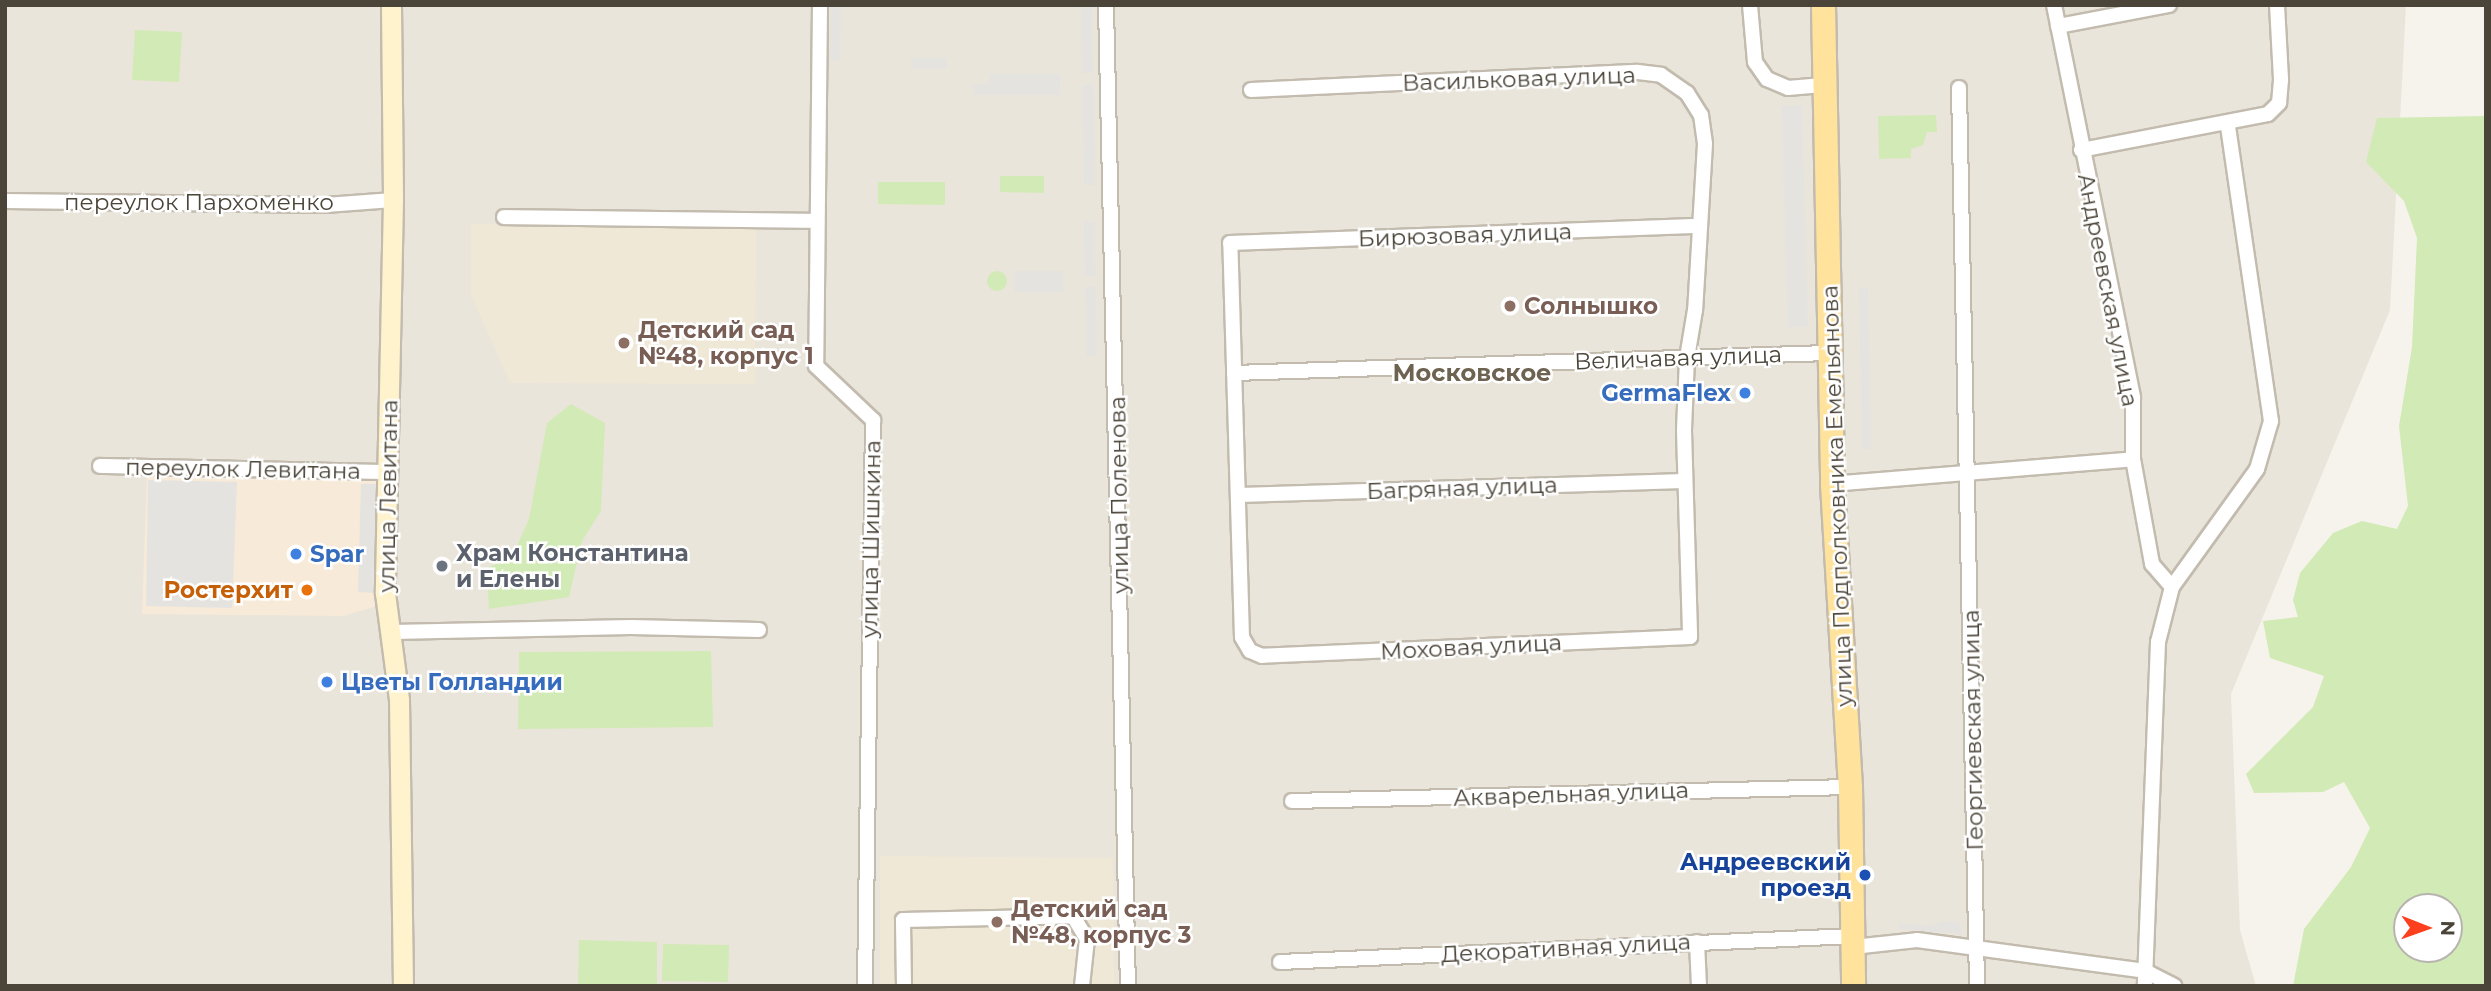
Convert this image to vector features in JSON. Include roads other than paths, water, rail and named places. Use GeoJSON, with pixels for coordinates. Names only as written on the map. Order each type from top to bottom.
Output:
{"type":"FeatureCollection","features":[{"type":"Feature","properties":{"kind":"main road","name":"улица Подполковника Емельянова"},"geometry":{"type":"LineString","coordinates":[[1823,5],[1832,484],[1850,787],[1853,986]]}},
{"type":"Feature","properties":{"kind":"street","name":"улица Левитана"},"geometry":{"type":"LineString","coordinates":[[391,5],[393,200],[385,593],[399,700],[403,986]]}},
{"type":"Feature","properties":{"kind":"street","name":"улица Шишкина"},"geometry":{"type":"LineString","coordinates":[[820,5],[816,366],[873,420],[864,986]]}},
{"type":"Feature","properties":{"kind":"street","name":"улица Поленова"},"geometry":{"type":"LineString","coordinates":[[1106,5],[1128,986]]}},
{"type":"Feature","properties":{"kind":"street"},"geometry":{"type":"LineString","coordinates":[[1750,5],[1755,62],[1768,79],[1788,88],[1823,85]]}},
{"type":"Feature","properties":{"kind":"street","name":"Андреевская улица"},"geometry":{"type":"LineString","coordinates":[[2054,5],[2081,150],[2133,398],[2133,459],[2152,564],[2172,587]]}},
{"type":"Feature","properties":{"kind":"street"},"geometry":{"type":"LineString","coordinates":[[2058,26],[2169,5]]}},
{"type":"Feature","properties":{"kind":"street"},"geometry":{"type":"LineString","coordinates":[[2081,150],[2228,125],[2267,114],[2279,103],[2277,5]]}},
{"type":"Feature","properties":{"kind":"street","name":"Васильковая улица"},"geometry":{"type":"LineString","coordinates":[[1251,90],[1638,72],[1661,75],[1687,93],[1701,115],[1705,144],[1699,226]]}},
{"type":"Feature","properties":{"kind":"street","name":"Георгиевская улица"},"geometry":{"type":"LineString","coordinates":[[1959,88],[1977,986]]}},
{"type":"Feature","properties":{"kind":"street"},"geometry":{"type":"LineString","coordinates":[[2145,978],[2158,642],[2172,587],[2257,469],[2271,421],[2228,125]]}},
{"type":"Feature","properties":{"kind":"street","name":"переулок Пархоменко"},"geometry":{"type":"LineString","coordinates":[[5,201],[326,205],[393,200]]}},
{"type":"Feature","properties":{"kind":"street"},"geometry":{"type":"LineString","coordinates":[[504,217],[817,221]]}},
{"type":"Feature","properties":{"kind":"street","name":"Бирюзовая улица"},"geometry":{"type":"LineString","coordinates":[[1230,243],[1699,226]]}},
{"type":"Feature","properties":{"kind":"street","name":"Моховая улица"},"geometry":{"type":"LineString","coordinates":[[1230,243],[1242,637],[1250,651],[1262,656],[1690,638],[1685,481],[1687,358],[1699,226]]}},
{"type":"Feature","properties":{"kind":"street","name":"Величавая улица"},"geometry":{"type":"LineString","coordinates":[[1234,373],[1829,353]]}},
{"type":"Feature","properties":{"kind":"street"},"geometry":{"type":"LineString","coordinates":[[1832,484],[2133,459]]}},
{"type":"Feature","properties":{"kind":"street","name":"переулок Левитана"},"geometry":{"type":"LineString","coordinates":[[100,467],[387,472]]}},
{"type":"Feature","properties":{"kind":"street","name":"Багряная улица"},"geometry":{"type":"LineString","coordinates":[[1239,495],[1685,481]]}},
{"type":"Feature","properties":{"kind":"street"},"geometry":{"type":"LineString","coordinates":[[392,632],[619,627],[759,630]]}},
{"type":"Feature","properties":{"kind":"street","name":"Акварельная улица"},"geometry":{"type":"LineString","coordinates":[[1292,802],[1850,787]]}},
{"type":"Feature","properties":{"kind":"street"},"geometry":{"type":"LineString","coordinates":[[904,986],[903,920],[1073,916],[1087,939],[1082,986]]}},
{"type":"Feature","properties":{"kind":"street","name":"Декоративная улица"},"geometry":{"type":"LineString","coordinates":[[1280,962],[1697,942],[1917,940],[2145,978],[2174,986]]}},
{"type":"Feature","properties":{"kind":"street"},"geometry":{"type":"LineString","coordinates":[[1697,942],[1699,986]]}},
{"type":"Feature","properties":{"kind":"place","name":"Солнышко"},"geometry":{"type":"Point","coordinates":[1510,306]}},
{"type":"Feature","properties":{"kind":"place","name":"Детский сад №48, корпус 1"},"geometry":{"type":"Point","coordinates":[624,343]}},
{"type":"Feature","properties":{"kind":"place","name":"GermaFlex"},"geometry":{"type":"Point","coordinates":[1745,393]}},
{"type":"Feature","properties":{"kind":"place","name":"Spar"},"geometry":{"type":"Point","coordinates":[296,554]}},
{"type":"Feature","properties":{"kind":"place","name":"Храм Константина и Елены"},"geometry":{"type":"Point","coordinates":[442,566]}},
{"type":"Feature","properties":{"kind":"place","name":"Ростерхит"},"geometry":{"type":"Point","coordinates":[307,590]}},
{"type":"Feature","properties":{"kind":"place","name":"Цветы Голландии"},"geometry":{"type":"Point","coordinates":[327,682]}},
{"type":"Feature","properties":{"kind":"place","name":"Андреевский проезд"},"geometry":{"type":"Point","coordinates":[1865,875]}},
{"type":"Feature","properties":{"kind":"place","name":"Детский сад №48, корпус 3"},"geometry":{"type":"Point","coordinates":[997,922]}},
{"type":"Feature","properties":{"kind":"district","name":"Московское"},"geometry":{"type":"Point","coordinates":[1472,373]}}]}
